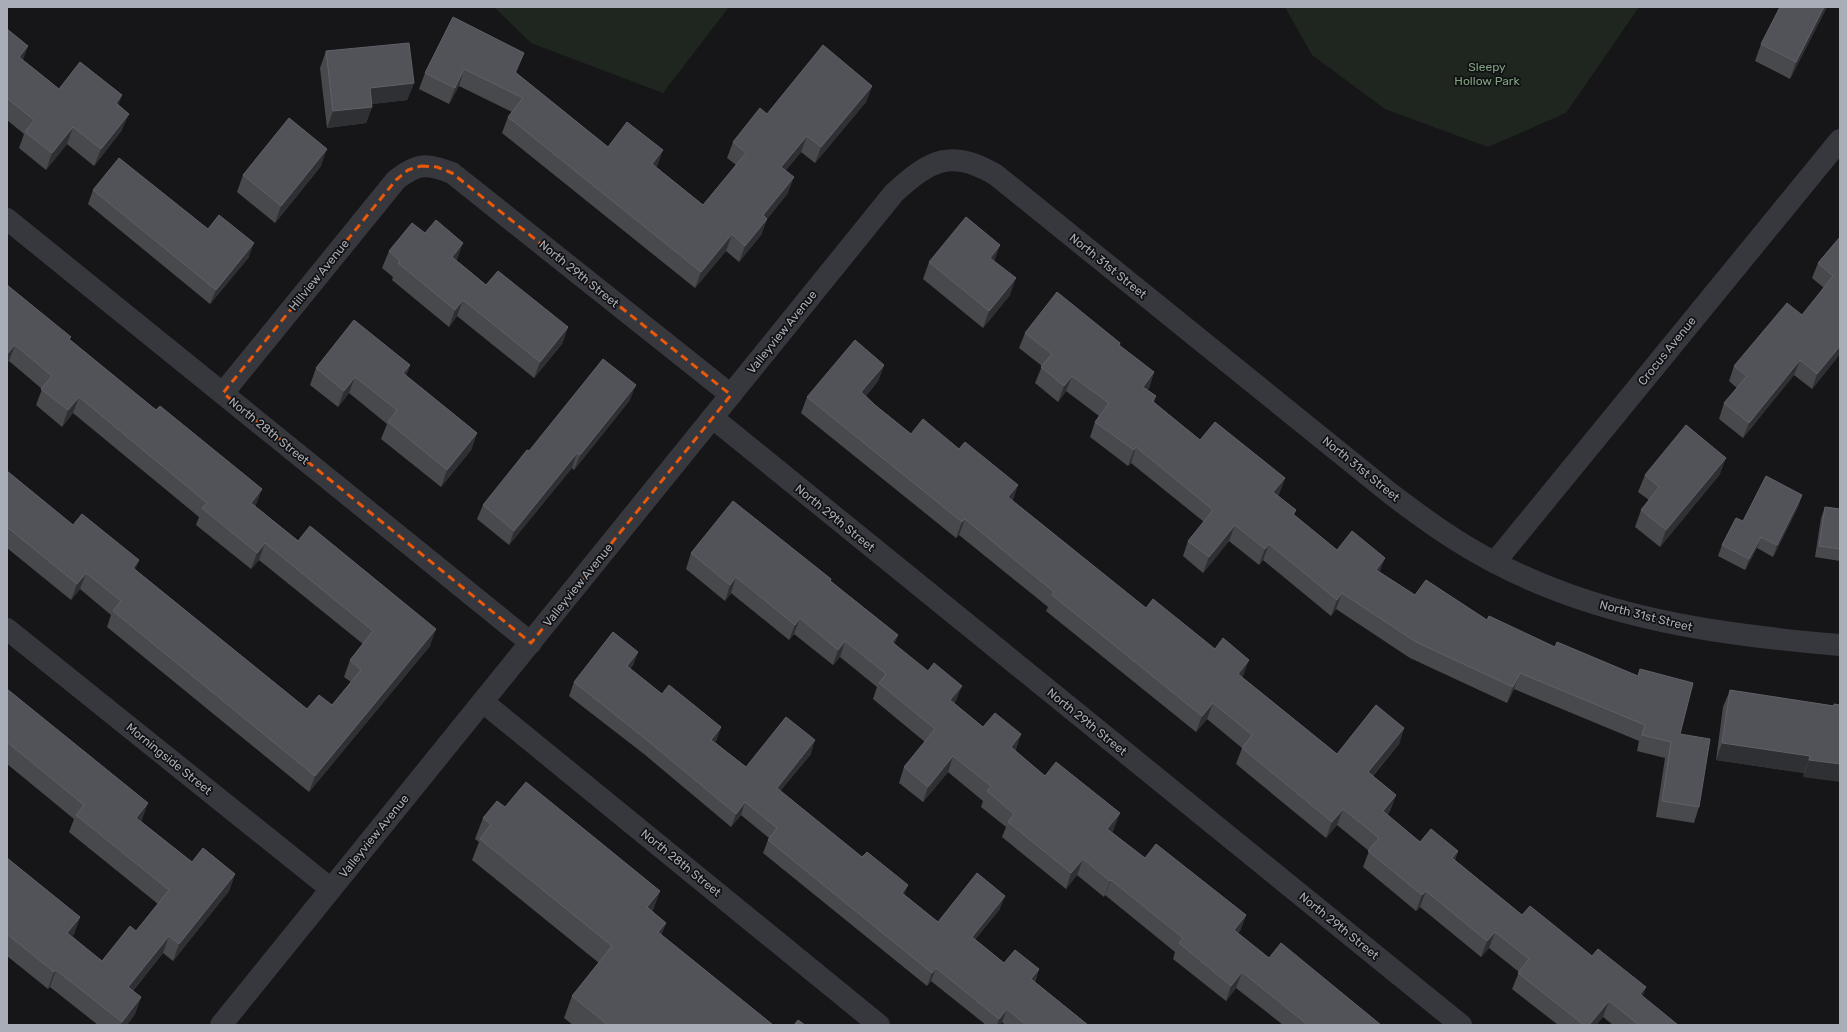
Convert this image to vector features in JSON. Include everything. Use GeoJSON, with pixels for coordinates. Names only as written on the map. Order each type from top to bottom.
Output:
{"type":"FeatureCollection","features":[{"type":"Feature","properties":{"kind":"street","name":"Crocus Avenue"},"geometry":{"type":"LineString","coordinates":[[1495,562],[1840,140]]}},
{"type":"Feature","properties":{"kind":"street","name":"North 31st Street"},"geometry":{"type":"LineString","coordinates":[[947,159],[964,161],[980,166],[996,175],[1390,494],[1456,541],[1495,562],[1562,593],[1600,606],[1667,623],[1740,635],[1840,645]]}},
{"type":"Feature","properties":{"kind":"street","name":"Valleyview Avenue"},"geometry":{"type":"LineString","coordinates":[[221,1025],[532,643],[894,193],[910,178],[928,166],[947,159]]}},
{"type":"Feature","properties":{"kind":"street","name":"North 29th Street"},"geometry":{"type":"LineString","coordinates":[[421,166],[437,167],[452,173],[731,395]]}},
{"type":"Feature","properties":{"kind":"street","name":"Hillview Avenue"},"geometry":{"type":"LineString","coordinates":[[223,393],[396,180],[408,170],[421,166]]}},
{"type":"Feature","properties":{"kind":"street","name":"North 28th Street"},"geometry":{"type":"LineString","coordinates":[[7,219],[532,643]]}},
{"type":"Feature","properties":{"kind":"street","name":"North 29th Street"},"geometry":{"type":"LineString","coordinates":[[713,418],[1461,1025]]}},
{"type":"Feature","properties":{"kind":"street","name":"Morningside Street"},"geometry":{"type":"LineString","coordinates":[[7,629],[331,889]]}},
{"type":"Feature","properties":{"kind":"street","name":"North 28th Street"},"geometry":{"type":"LineString","coordinates":[[484,702],[879,1025]]}},
{"type":"Feature","properties":{"kind":"highlighted area"},"geometry":{"type":"Polygon","coordinates":[[[421,166],[437,167],[452,173],[731,395],[531,643],[223,393],[396,180],[408,170],[421,166]]]}},
{"type":"Feature","properties":{"kind":"green space"},"geometry":{"type":"Polygon","coordinates":[[[494,7],[729,7],[663,93],[531,43],[494,7]]]}},
{"type":"Feature","properties":{"kind":"green space","name":"Sleepy Hollow Park"},"geometry":{"type":"Polygon","coordinates":[[[1285,7],[1639,7],[1566,113],[1488,147],[1385,109],[1312,55],[1285,7]]]}},
{"type":"Feature","properties":{"kind":"building"},"geometry":{"type":"Polygon","coordinates":[[[1780,7],[1824,7],[1796,62],[1761,44],[1780,7]]]}},
{"type":"Feature","properties":{"kind":"building"},"geometry":{"type":"Polygon","coordinates":[[[453,17],[524,53],[515,72],[608,147],[627,122],[663,150],[652,164],[703,205],[746,153],[733,142],[760,108],[767,114],[823,45],[872,86],[821,147],[807,136],[781,167],[794,177],[763,215],[767,219],[745,246],[732,234],[701,272],[508,117],[523,98],[464,69],[455,88],[425,73],[453,17]]]}},
{"type":"Feature","properties":{"kind":"building"},"geometry":{"type":"Polygon","coordinates":[[[7,29],[28,46],[19,57],[59,89],[80,62],[122,95],[116,103],[129,114],[101,149],[73,127],[52,153],[25,132],[34,120],[7,98],[7,29]]]}},
{"type":"Feature","properties":{"kind":"building"},"geometry":{"type":"Polygon","coordinates":[[[409,43],[414,83],[370,88],[372,107],[333,111],[326,51],[409,43]]]}},
{"type":"Feature","properties":{"kind":"building"},"geometry":{"type":"Polygon","coordinates":[[[289,118],[327,149],[281,206],[243,175],[289,118]]]}},
{"type":"Feature","properties":{"kind":"building"},"geometry":{"type":"Polygon","coordinates":[[[119,158],[208,229],[219,215],[254,243],[216,290],[93,190],[119,158]]]}},
{"type":"Feature","properties":{"kind":"building"},"geometry":{"type":"Polygon","coordinates":[[[966,217],[1000,245],[990,258],[1016,278],[989,311],[929,262],[966,217]]]}},
{"type":"Feature","properties":{"kind":"building"},"geometry":{"type":"Polygon","coordinates":[[[436,220],[463,243],[452,257],[486,285],[498,271],[568,327],[540,362],[463,300],[455,310],[398,263],[400,261],[389,251],[412,223],[425,233],[436,220]]]}},
{"type":"Feature","properties":{"kind":"building"},"geometry":{"type":"Polygon","coordinates":[[[1840,237],[1840,346],[1817,374],[1800,360],[1749,423],[1724,403],[1747,376],[1734,366],[1787,303],[1802,315],[1833,276],[1818,263],[1840,237]]]}},
{"type":"Feature","properties":{"kind":"building"},"geometry":{"type":"Polygon","coordinates":[[[7,285],[71,337],[69,339],[156,410],[160,406],[262,489],[251,503],[298,541],[310,526],[436,629],[315,776],[113,611],[121,601],[86,573],[77,584],[7,527],[7,471],[73,525],[82,514],[139,560],[133,568],[307,709],[319,695],[332,705],[361,670],[350,660],[373,631],[265,543],[257,553],[202,508],[207,503],[79,397],[68,410],[41,389],[52,376],[15,345],[7,354],[7,285]]]}},
{"type":"Feature","properties":{"kind":"building"},"geometry":{"type":"Polygon","coordinates":[[[1057,292],[1120,343],[1119,345],[1154,372],[1143,387],[1156,396],[1152,401],[1200,440],[1215,422],[1285,478],[1273,492],[1296,510],[1293,514],[1337,550],[1352,531],[1385,558],[1376,570],[1415,595],[1426,580],[1487,620],[1489,616],[1555,647],[1557,642],[1638,676],[1640,669],[1693,683],[1680,734],[1710,739],[1699,807],[1662,801],[1671,742],[1642,735],[1645,725],[1520,673],[1513,687],[1416,642],[1342,593],[1337,600],[1269,544],[1265,549],[1235,525],[1209,557],[1188,541],[1213,510],[1136,447],[1134,450],[1095,422],[1109,403],[1072,376],[1064,386],[1041,367],[1052,354],[1025,333],[1057,292]]]}},
{"type":"Feature","properties":{"kind":"building"},"geometry":{"type":"Polygon","coordinates":[[[354,320],[410,365],[403,373],[477,433],[447,470],[388,422],[397,410],[355,377],[344,391],[316,368],[354,320]]]}},
{"type":"Feature","properties":{"kind":"building"},"geometry":{"type":"Polygon","coordinates":[[[855,340],[884,365],[861,392],[875,405],[911,434],[923,419],[959,449],[965,442],[1018,485],[1008,497],[1146,608],[1153,599],[1215,649],[1223,638],[1249,660],[1238,674],[1337,754],[1376,705],[1404,728],[1368,772],[1396,795],[1383,811],[1420,842],[1431,829],[1458,851],[1452,858],[1522,915],[1530,906],[1592,956],[1598,949],[1646,987],[1640,994],[1678,1025],[1639,1025],[1609,1001],[1589,1025],[1584,1025],[1518,973],[1529,959],[1495,932],[1487,941],[1426,891],[1422,895],[1368,851],[1379,838],[1343,809],[1332,822],[1242,748],[1252,735],[1213,703],[1202,716],[1052,595],[1054,592],[965,519],[962,522],[807,397],[855,340]]]}},
{"type":"Feature","properties":{"kind":"building"},"geometry":{"type":"Polygon","coordinates":[[[603,359],[636,385],[580,455],[577,453],[514,531],[483,505],[527,450],[529,451],[603,359]]]}},
{"type":"Feature","properties":{"kind":"building"},"geometry":{"type":"Polygon","coordinates":[[[1686,425],[1726,458],[1666,530],[1641,510],[1659,487],[1645,475],[1686,425]]]}},
{"type":"Feature","properties":{"kind":"building"},"geometry":{"type":"Polygon","coordinates":[[[1766,476],[1802,495],[1777,545],[1761,537],[1749,559],[1722,545],[1736,518],[1743,521],[1766,476]]]}},
{"type":"Feature","properties":{"kind":"building"},"geometry":{"type":"Polygon","coordinates":[[[733,501],[831,579],[830,581],[898,635],[892,642],[928,671],[934,663],[962,686],[950,700],[983,727],[995,713],[1021,734],[1011,747],[1045,776],[1056,762],[1120,813],[1107,829],[1145,858],[1156,844],[1246,915],[1234,930],[1269,958],[1281,943],[1381,1025],[1308,1025],[1242,972],[1231,986],[1179,943],[1183,938],[1083,859],[1071,873],[1008,822],[1014,814],[987,791],[991,786],[953,756],[928,787],[904,767],[935,729],[879,683],[886,674],[845,641],[838,650],[800,618],[795,625],[736,577],[730,585],[691,553],[733,501]]]}},
{"type":"Feature","properties":{"kind":"building"},"geometry":{"type":"Polygon","coordinates":[[[1825,507],[1840,509],[1840,549],[1819,546],[1825,507]]]}},
{"type":"Feature","properties":{"kind":"building"},"geometry":{"type":"Polygon","coordinates":[[[613,632],[638,652],[627,666],[662,694],[669,685],[721,727],[711,740],[746,767],[786,717],[815,740],[777,788],[862,857],[867,852],[908,885],[902,893],[938,922],[977,873],[1005,896],[972,937],[1004,963],[1015,950],[1039,969],[1031,979],[1088,1025],[1026,1025],[1007,1009],[999,1019],[936,968],[932,973],[768,840],[777,828],[745,802],[736,814],[574,682],[613,632]]]}},
{"type":"Feature","properties":{"kind":"building"},"geometry":{"type":"Polygon","coordinates":[[[7,689],[148,803],[136,818],[192,862],[203,848],[235,874],[179,944],[169,936],[128,987],[141,997],[122,1022],[56,970],[54,972],[7,934],[7,858],[80,917],[67,933],[102,961],[130,926],[136,931],[169,890],[76,815],[84,805],[7,742],[7,689]]]}},
{"type":"Feature","properties":{"kind":"building"},"geometry":{"type":"Polygon","coordinates":[[[1730,690],[1834,706],[1834,704],[1840,705],[1840,764],[1809,760],[1810,756],[1722,743],[1730,690]]]}},
{"type":"Feature","properties":{"kind":"building"},"geometry":{"type":"Polygon","coordinates":[[[526,782],[660,891],[647,907],[666,923],[658,932],[773,1025],[608,1025],[572,996],[612,946],[480,839],[491,824],[483,818],[497,801],[505,807],[526,782]]]}},
{"type":"Feature","properties":{"kind":"building"},"geometry":{"type":"Polygon","coordinates":[[[798,1020],[805,1025],[794,1025],[798,1020]]]}}]}
